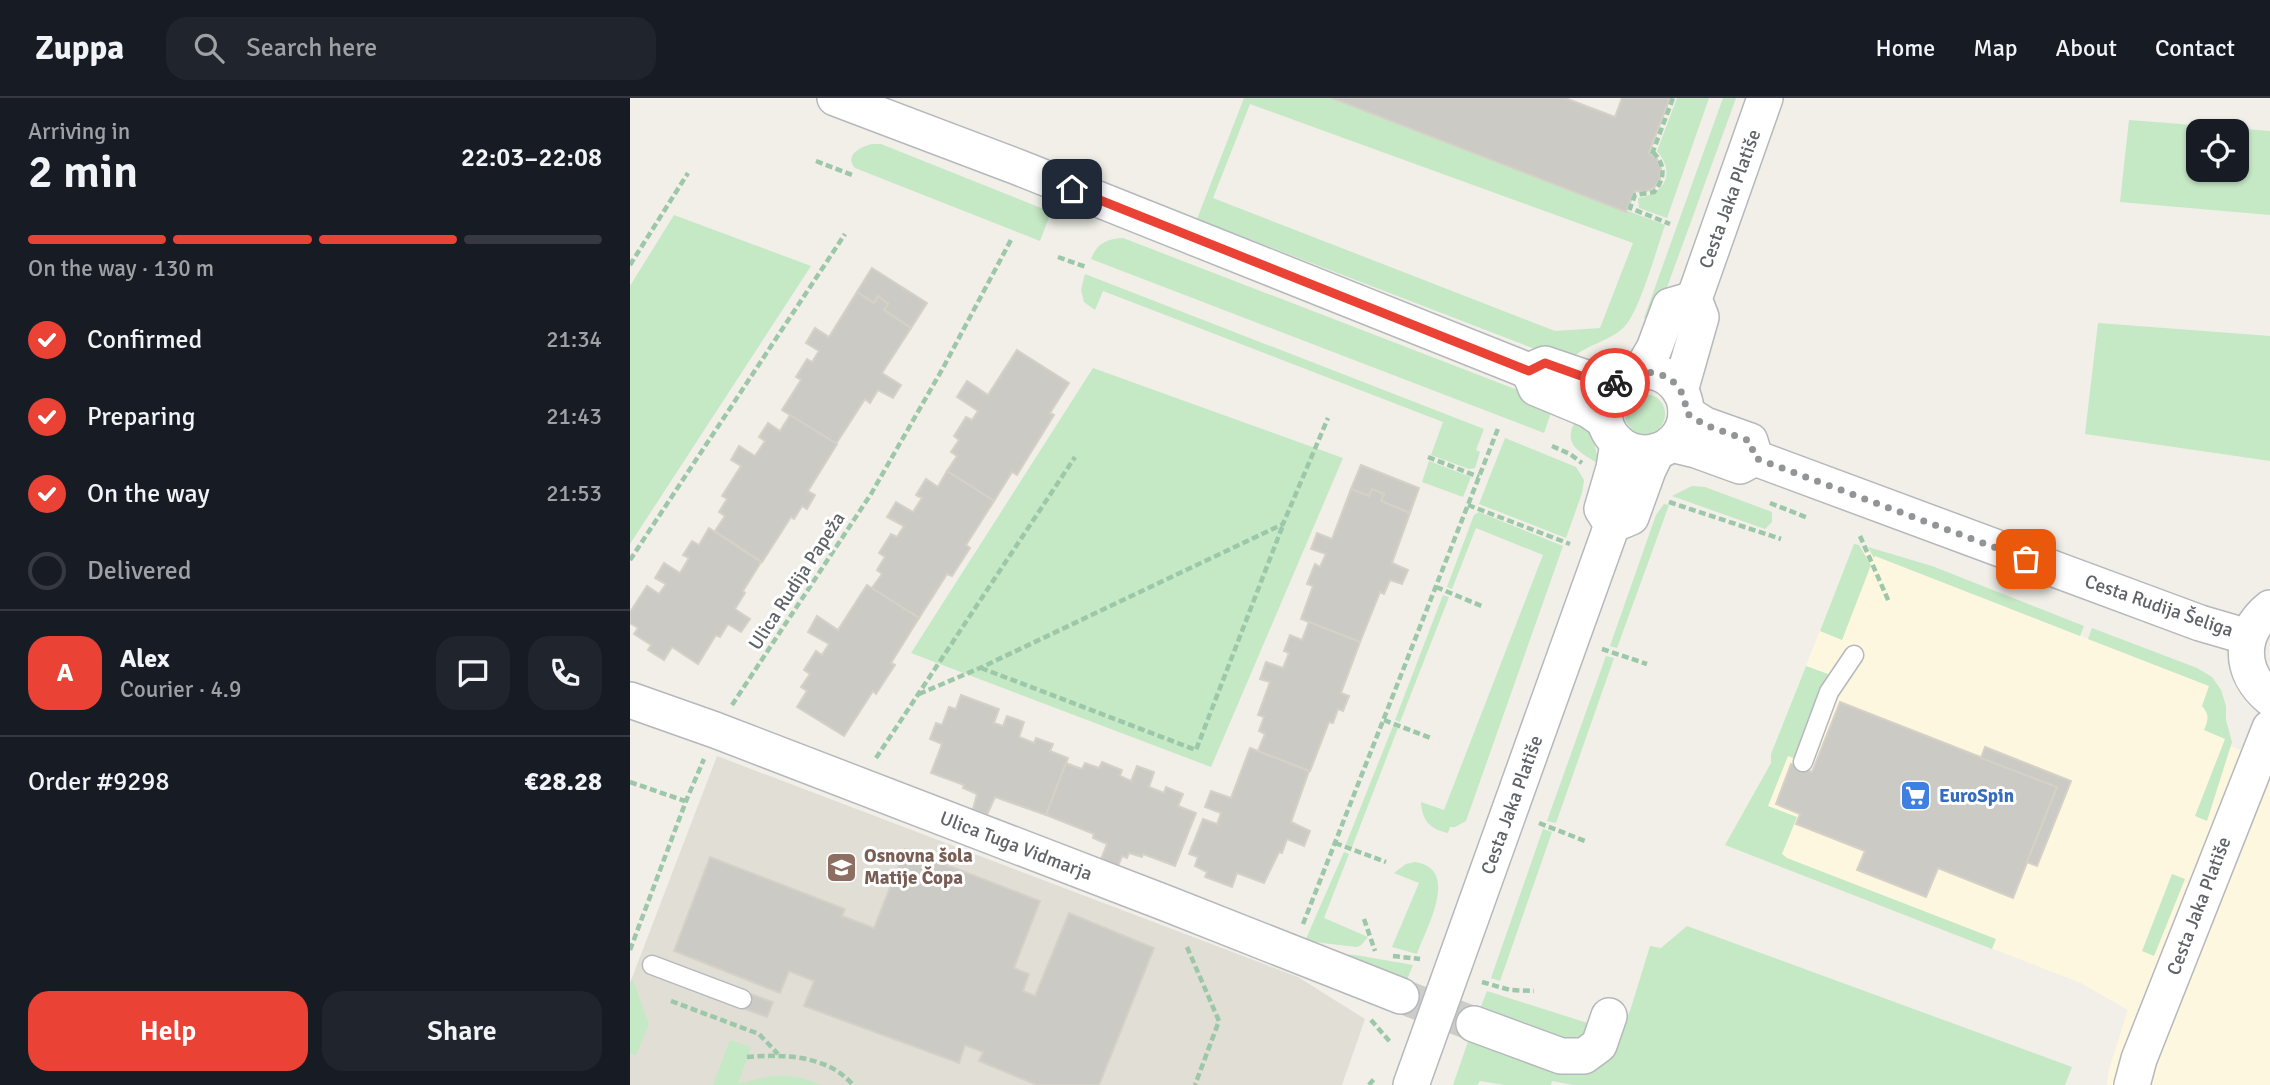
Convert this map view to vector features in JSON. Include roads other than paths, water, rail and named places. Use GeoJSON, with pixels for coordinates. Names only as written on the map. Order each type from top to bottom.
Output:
{"type":"FeatureCollection","features":[{"type":"Feature","properties":{"kind":"street"},"geometry":{"type":"LineString","coordinates":[[835,98],[1033,173],[1529,371],[1536,388],[1589,410],[1623,448],[1651,454],[1664,448],[1682,430],[1683,402],[1675,383],[1665,376],[1653,372],[1598,382],[1545,363],[1529,371]]}},
{"type":"Feature","properties":{"kind":"street","name":"Cesta Jaka Platiše"},"geometry":{"type":"LineString","coordinates":[[1683,402],[1701,317],[1694,299],[1765,98]]}},
{"type":"Feature","properties":{"kind":"street"},"geometry":{"type":"LineString","coordinates":[[1611,432],[1603,413],[1605,399],[1654,349],[1670,306],[1694,299]]}},
{"type":"Feature","properties":{"kind":"street","name":"Cesta Rudija Šeliga"},"geometry":{"type":"LineString","coordinates":[[1683,402],[1705,425],[1750,441],[1755,458]]}},
{"type":"Feature","properties":{"kind":"street","name":"Cesta Jaka Platiše"},"geometry":{"type":"LineString","coordinates":[[1611,432],[1614,468],[1602,509],[1612,525]]}},
{"type":"Feature","properties":{"kind":"street","name":"Cesta Jaka Platiše"},"geometry":{"type":"LineString","coordinates":[[1411,1085],[1612,525],[1631,517],[1648,470],[1664,448]]}},
{"type":"Feature","properties":{"kind":"street","name":"Cesta Rudija Šeliga"},"geometry":{"type":"LineString","coordinates":[[1664,448],[1696,450],[1740,466],[1755,458],[2200,624],[2248,637]]}},
{"type":"Feature","properties":{"kind":"street"},"geometry":{"type":"LineString","coordinates":[[2270,608],[2256,622],[2248,637],[2246,655],[2250,673],[2258,687],[2270,698]]}},
{"type":"Feature","properties":{"kind":"street","name":"Ulica Tuga Vidmarja"},"geometry":{"type":"LineString","coordinates":[[630,700],[715,730],[1401,996]]}},
{"type":"Feature","properties":{"kind":"street","name":"Cesta Jaka Platiše"},"geometry":{"type":"LineString","coordinates":[[2132,1085],[2139,1059],[2270,727]]}},
{"type":"Feature","properties":{"kind":"street"},"geometry":{"type":"LineString","coordinates":[[1474,1024],[1561,1056],[1584,1056],[1599,1045],[1609,1016]]}},
{"type":"Feature","properties":{"kind":"lane"},"geometry":{"type":"LineString","coordinates":[[1803,762],[1829,692],[1854,655]]}},
{"type":"Feature","properties":{"kind":"lane"},"geometry":{"type":"LineString","coordinates":[[652,965],[742,999]]}},
{"type":"Feature","properties":{"kind":"tunnel"},"geometry":{"type":"LineString","coordinates":[[1401,996],[1474,1024]]}},
{"type":"Feature","properties":{"kind":"place","name":"EuroSpin"},"geometry":{"type":"Point","coordinates":[1916,796]}},
{"type":"Feature","properties":{"kind":"place","name":"Osnovna šola Matije Čopa"},"geometry":{"type":"Point","coordinates":[841,867]}}]}
